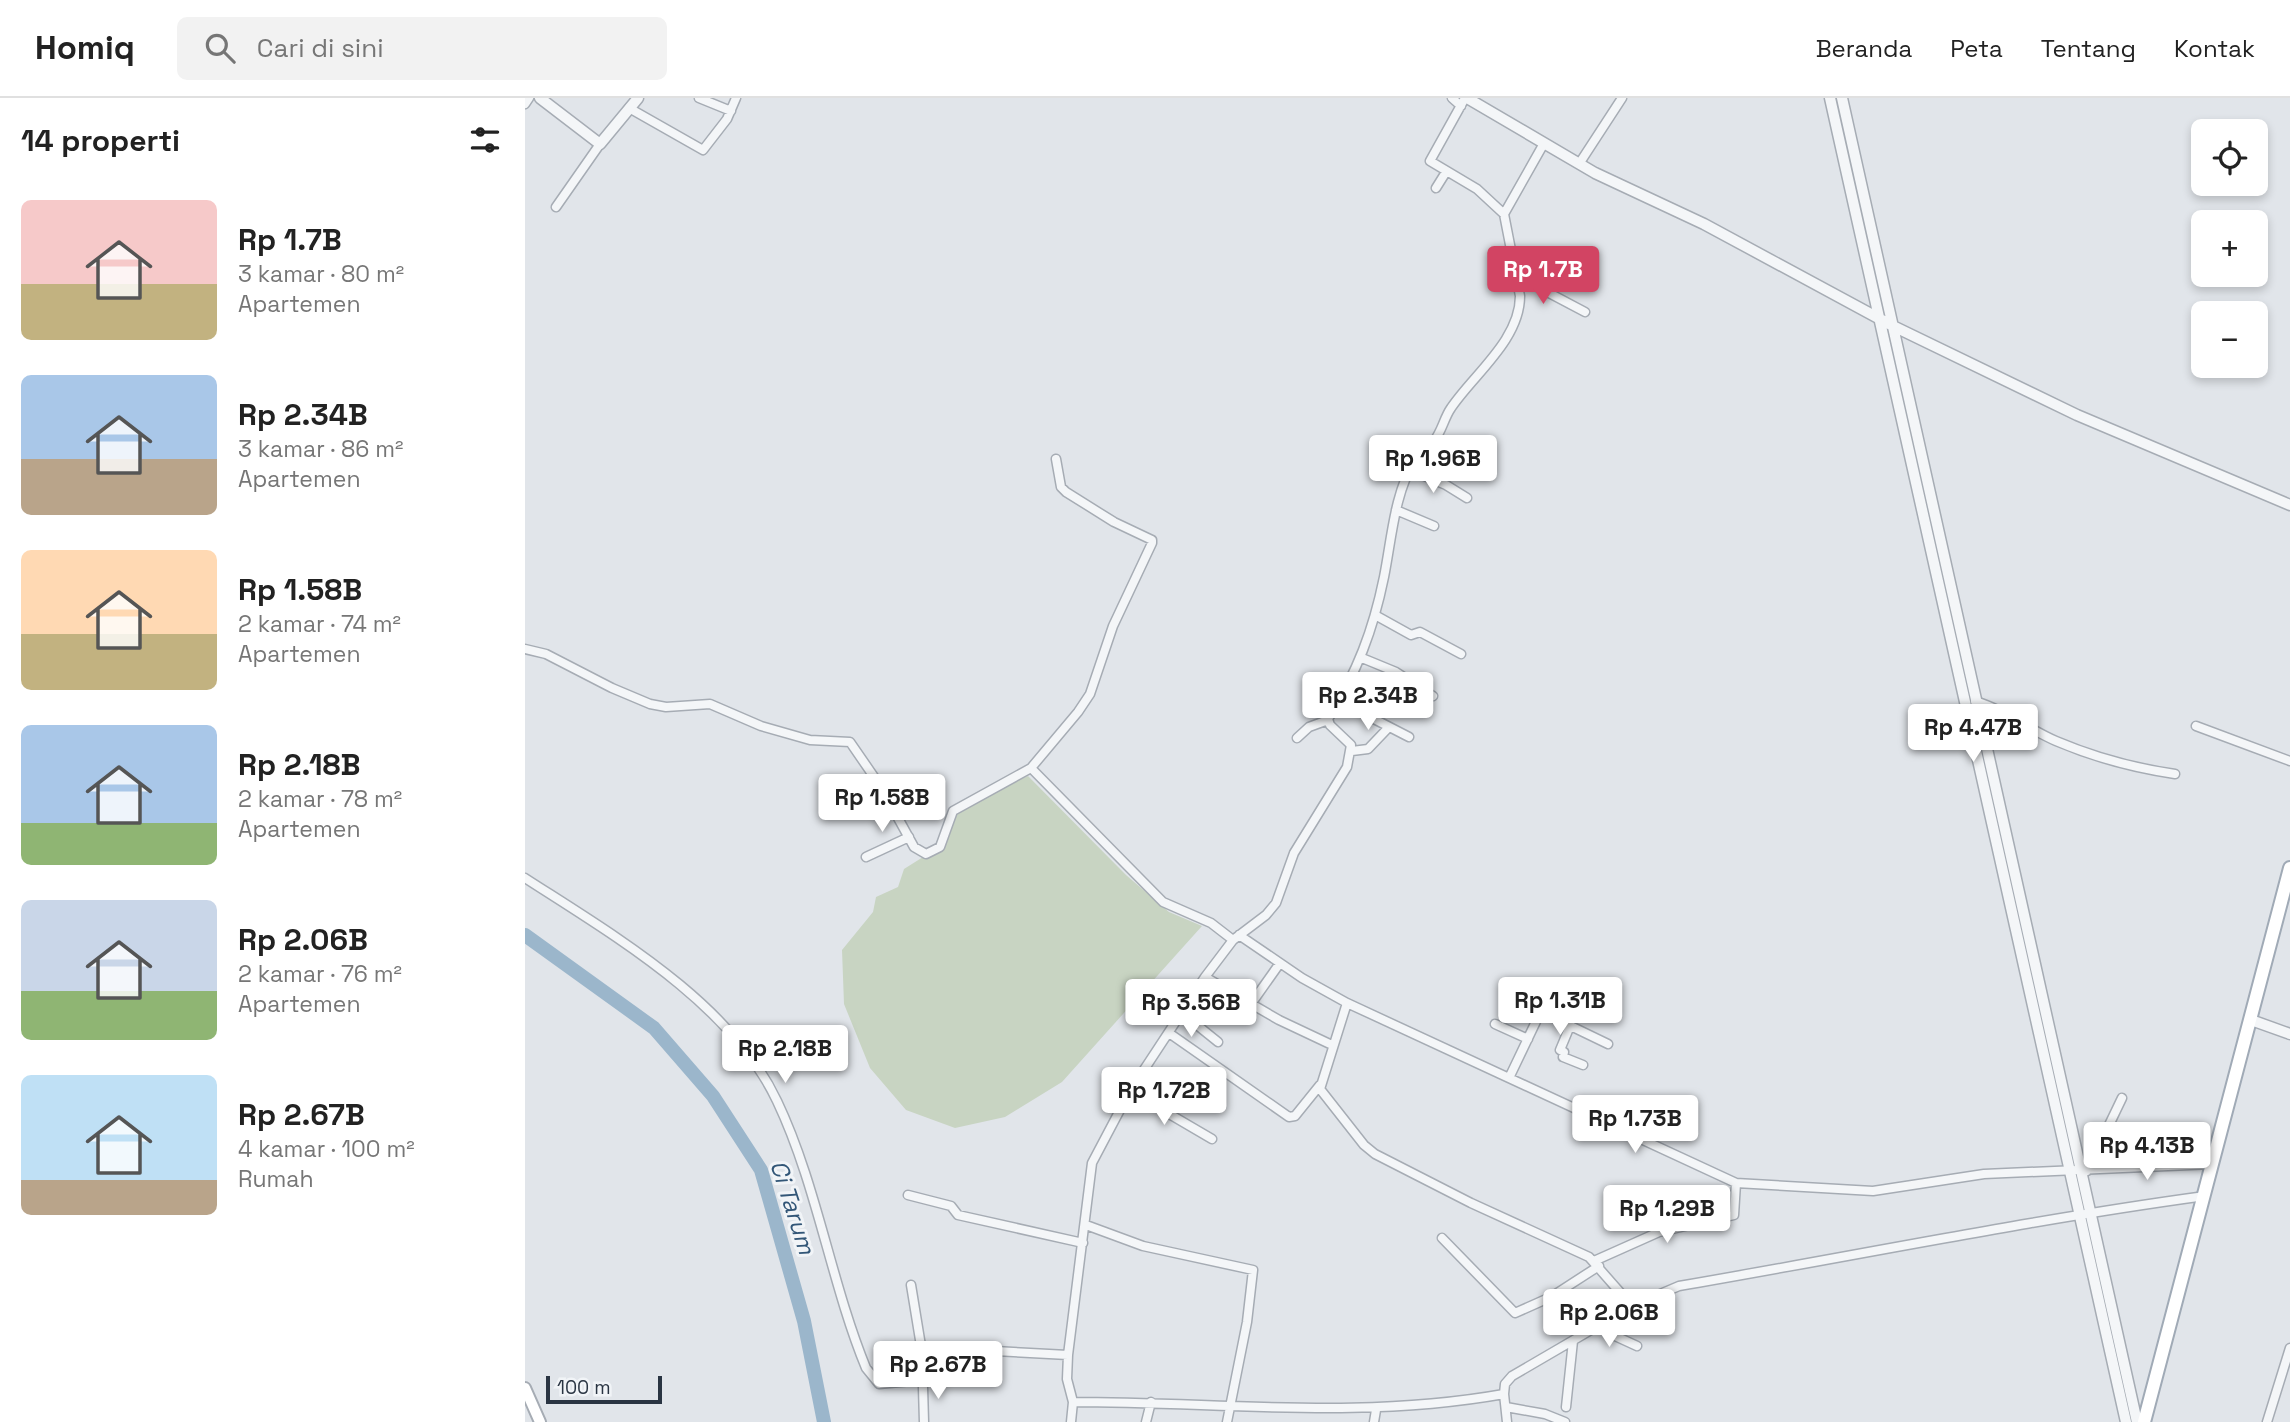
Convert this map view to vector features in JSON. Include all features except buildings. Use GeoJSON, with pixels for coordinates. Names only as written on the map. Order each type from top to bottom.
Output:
{"type":"FeatureCollection","features":[{"type":"Feature","properties":{"kind":"main road"},"geometry":{"type":"LineString","coordinates":[[2144,1422],[2206,1196],[2290,869]]}},
{"type":"Feature","properties":{"kind":"main road"},"geometry":{"type":"LineString","coordinates":[[525,1388],[540,1422]]}},
{"type":"Feature","properties":{"kind":"street"},"geometry":{"type":"LineString","coordinates":[[525,104],[529,98]]}},
{"type":"Feature","properties":{"kind":"street"},"geometry":{"type":"LineString","coordinates":[[540,98],[600,144]]}},
{"type":"Feature","properties":{"kind":"street"},"geometry":{"type":"LineString","coordinates":[[556,207],[600,144],[638,98]]}},
{"type":"Feature","properties":{"kind":"street"},"geometry":{"type":"LineString","coordinates":[[699,98],[731,111]]}},
{"type":"Feature","properties":{"kind":"street"},"geometry":{"type":"LineString","coordinates":[[629,108],[701,150],[706,148],[731,111],[736,98]]}},
{"type":"Feature","properties":{"kind":"street"},"geometry":{"type":"LineString","coordinates":[[1452,98],[1464,101],[1579,164],[1704,224],[1893,326],[2077,415],[2290,505]]}},
{"type":"Feature","properties":{"kind":"street"},"geometry":{"type":"LineString","coordinates":[[1579,164],[1622,98]]}},
{"type":"Feature","properties":{"kind":"street"},"geometry":{"type":"LineString","coordinates":[[1830,98],[2078,1171]]}},
{"type":"Feature","properties":{"kind":"street"},"geometry":{"type":"LineString","coordinates":[[1842,98],[2078,1171],[2083,1213],[2126,1422]]}},
{"type":"Feature","properties":{"kind":"street"},"geometry":{"type":"LineString","coordinates":[[1297,738],[1309,727],[1328,720],[1341,702],[1362,658],[1375,615],[1395,510],[1410,470],[1420,452],[1437,437],[1451,407],[1505,337],[1520,303],[1504,214],[1477,189],[1430,161],[1464,101]]}},
{"type":"Feature","properties":{"kind":"street"},"geometry":{"type":"LineString","coordinates":[[1504,214],[1543,145]]}},
{"type":"Feature","properties":{"kind":"street"},"geometry":{"type":"LineString","coordinates":[[1436,188],[1446,172]]}},
{"type":"Feature","properties":{"kind":"street"},"geometry":{"type":"LineString","coordinates":[[1515,275],[1584,312]]}},
{"type":"Feature","properties":{"kind":"street"},"geometry":{"type":"LineString","coordinates":[[525,649],[546,654],[650,704],[666,707],[715,705],[761,726],[810,740],[850,742],[920,853],[936,850],[953,811],[1031,768],[1084,704],[1112,626],[1153,541],[1066,492],[1061,487],[1056,459]]}},
{"type":"Feature","properties":{"kind":"street"},"geometry":{"type":"LineString","coordinates":[[1410,470],[1446,485],[1467,498]]}},
{"type":"Feature","properties":{"kind":"street"},"geometry":{"type":"LineString","coordinates":[[1395,510],[1434,526]]}},
{"type":"Feature","properties":{"kind":"street"},"geometry":{"type":"LineString","coordinates":[[1375,615],[1411,635],[1420,632],[1461,654]]}},
{"type":"Feature","properties":{"kind":"street"},"geometry":{"type":"LineString","coordinates":[[1362,658],[1396,673],[1433,696]]}},
{"type":"Feature","properties":{"kind":"street"},"geometry":{"type":"LineString","coordinates":[[1975,701],[1999,709],[2057,741],[2117,764],[2175,774]]}},
{"type":"Feature","properties":{"kind":"street"},"geometry":{"type":"LineString","coordinates":[[1341,702],[1409,737]]}},
{"type":"Feature","properties":{"kind":"street"},"geometry":{"type":"LineString","coordinates":[[1071,1422],[1073,1402],[1067,1379],[1068,1355],[1092,1163],[1130,1091],[1205,977],[1236,938],[1266,915],[1276,903],[1294,853],[1344,774],[1352,751],[1349,742],[1328,720]]}},
{"type":"Feature","properties":{"kind":"street"},"geometry":{"type":"LineString","coordinates":[[2196,726],[2290,761]]}},
{"type":"Feature","properties":{"kind":"street"},"geometry":{"type":"LineString","coordinates":[[1352,751],[1368,748],[1389,727]]}},
{"type":"Feature","properties":{"kind":"street"},"geometry":{"type":"LineString","coordinates":[[1031,768],[1163,902],[1211,923],[1347,1003],[1510,1076],[1582,1114],[1735,1183],[1874,1191],[1985,1174],[2213,1164]]}},
{"type":"Feature","properties":{"kind":"street"},"geometry":{"type":"LineString","coordinates":[[866,857],[909,836]]}},
{"type":"Feature","properties":{"kind":"street"},"geometry":{"type":"LineString","coordinates":[[525,878],[613,935],[715,1015],[778,1102],[793,1140],[866,1368],[879,1384],[922,1380]]}},
{"type":"Feature","properties":{"kind":"street"},"geometry":{"type":"LineString","coordinates":[[1251,1004],[1280,963]]}},
{"type":"Feature","properties":{"kind":"street"},"geometry":{"type":"LineString","coordinates":[[1205,977],[1332,1045]]}},
{"type":"Feature","properties":{"kind":"street"},"geometry":{"type":"LineString","coordinates":[[1169,1033],[1289,1117],[1294,1116],[1320,1085],[1347,1003]]}},
{"type":"Feature","properties":{"kind":"street"},"geometry":{"type":"LineString","coordinates":[[1523,1003],[1608,1044]]}},
{"type":"Feature","properties":{"kind":"street"},"geometry":{"type":"LineString","coordinates":[[1510,1076],[1541,1012]]}},
{"type":"Feature","properties":{"kind":"street"},"geometry":{"type":"LineString","coordinates":[[1182,1013],[1218,1042]]}},
{"type":"Feature","properties":{"kind":"street"},"geometry":{"type":"LineString","coordinates":[[2251,1020],[2290,1034]]}},
{"type":"Feature","properties":{"kind":"street"},"geometry":{"type":"LineString","coordinates":[[1495,1024],[1528,1039]]}},
{"type":"Feature","properties":{"kind":"street"},"geometry":{"type":"LineString","coordinates":[[1570,1026],[1560,1050],[1564,1052],[1563,1057],[1583,1065]]}},
{"type":"Feature","properties":{"kind":"street"},"geometry":{"type":"LineString","coordinates":[[1320,1085],[1323,1096],[1364,1145],[1375,1154],[1420,1179],[1597,1264],[1632,1306]]}},
{"type":"Feature","properties":{"kind":"street"},"geometry":{"type":"LineString","coordinates":[[1130,1091],[1212,1139]]}},
{"type":"Feature","properties":{"kind":"street"},"geometry":{"type":"LineString","coordinates":[[2078,1171],[2122,1098]]}},
{"type":"Feature","properties":{"kind":"street"},"geometry":{"type":"LineString","coordinates":[[1442,1238],[1515,1313],[1532,1308],[1617,1248],[1659,1232],[1734,1215],[1735,1183]]}},
{"type":"Feature","properties":{"kind":"street"},"geometry":{"type":"LineString","coordinates":[[908,1195],[951,1206],[958,1215],[1083,1243]]}},
{"type":"Feature","properties":{"kind":"street"},"geometry":{"type":"LineString","coordinates":[[1507,1422],[1505,1384],[1512,1376],[1632,1306],[1679,1286],[2083,1213],[2206,1196]]}},
{"type":"Feature","properties":{"kind":"street"},"geometry":{"type":"LineString","coordinates":[[2083,1213],[2137,1422]]}},
{"type":"Feature","properties":{"kind":"street"},"geometry":{"type":"LineString","coordinates":[[1086,1225],[1143,1246],[1253,1270],[1247,1322],[1228,1405],[1227,1422]]}},
{"type":"Feature","properties":{"kind":"street"},"geometry":{"type":"LineString","coordinates":[[911,1285],[922,1352],[924,1422]]}},
{"type":"Feature","properties":{"kind":"street"},"geometry":{"type":"LineString","coordinates":[[1604,1324],[1613,1335],[1637,1346]]}},
{"type":"Feature","properties":{"kind":"street"},"geometry":{"type":"LineString","coordinates":[[1566,1407],[1573,1341]]}},
{"type":"Feature","properties":{"kind":"street"},"geometry":{"type":"LineString","coordinates":[[2267,1422],[2290,1348]]}},
{"type":"Feature","properties":{"kind":"street"},"geometry":{"type":"LineString","coordinates":[[922,1352],[977,1350],[1068,1355]]}},
{"type":"Feature","properties":{"kind":"street"},"geometry":{"type":"LineString","coordinates":[[1073,1402],[1375,1410],[1448,1404],[1504,1394]]}},
{"type":"Feature","properties":{"kind":"street"},"geometry":{"type":"LineString","coordinates":[[1146,1422],[1151,1402]]}},
{"type":"Feature","properties":{"kind":"street"},"geometry":{"type":"LineString","coordinates":[[1506,1407],[1537,1412],[1565,1422]]}},
{"type":"Feature","properties":{"kind":"street"},"geometry":{"type":"LineString","coordinates":[[1374,1422],[1375,1410]]}},
{"type":"Feature","properties":{"kind":"green space"},"geometry":{"type":"Polygon","coordinates":[[[1028,776],[1126,875],[1169,912],[1202,926],[1062,1082],[1005,1117],[955,1128],[906,1110],[870,1068],[844,1004],[842,950],[873,912],[876,897],[898,887],[904,869],[931,852],[953,811],[1028,776]]]}},
{"type":"Feature","properties":{"kind":"waterway","name":"Ci Tarum"},"geometry":{"type":"LineString","coordinates":[[525,935],[654,1028],[713,1096],[761,1170],[804,1321],[824,1422]]}}]}
